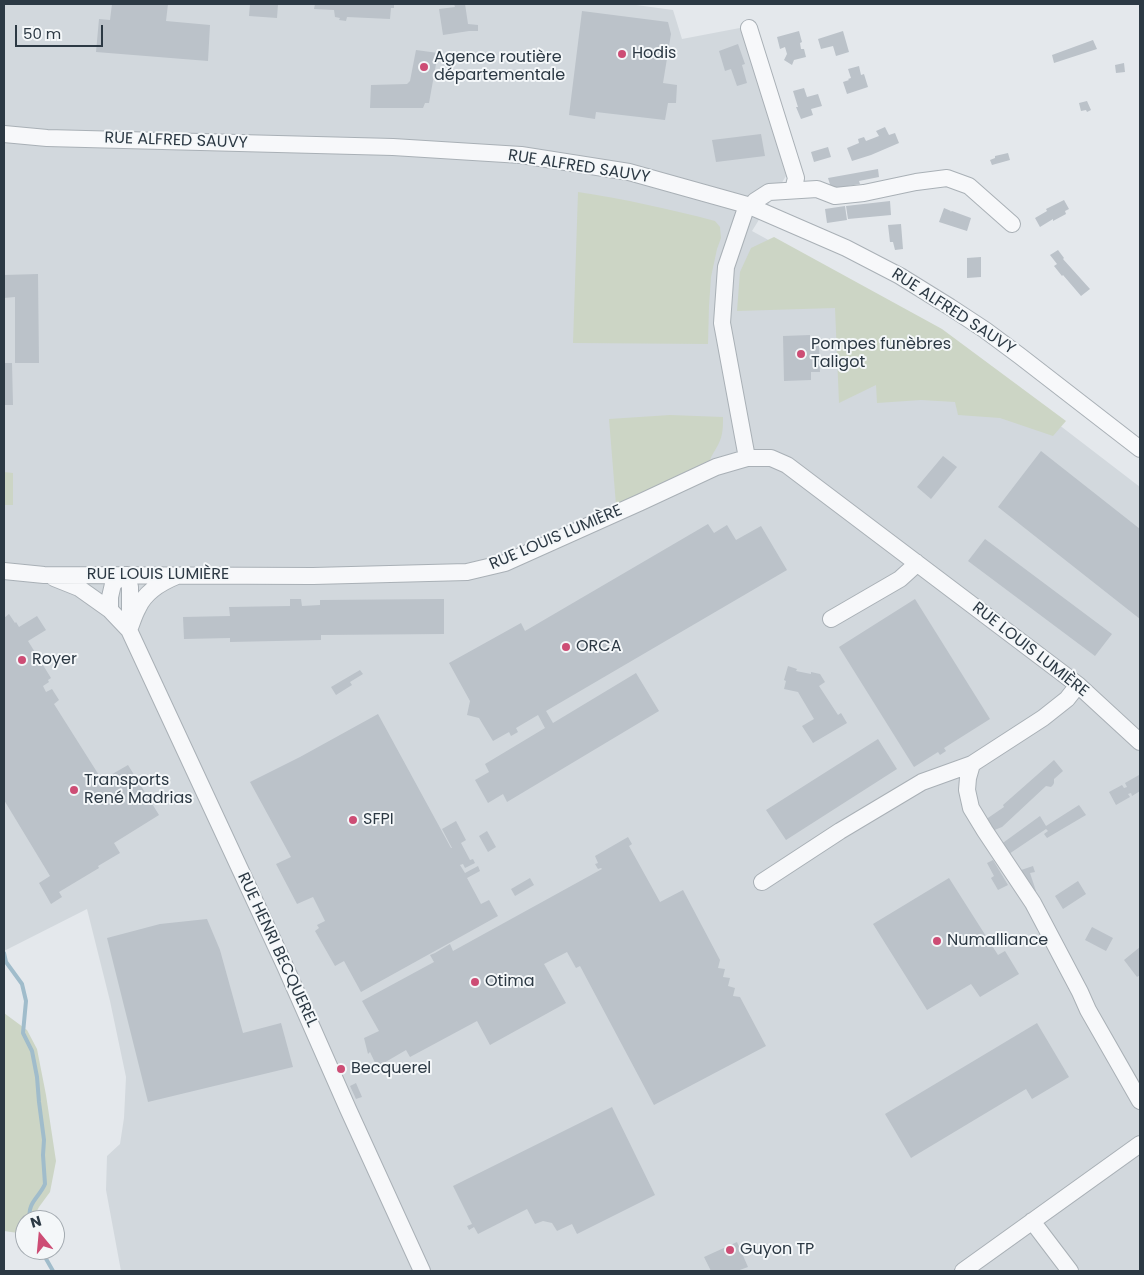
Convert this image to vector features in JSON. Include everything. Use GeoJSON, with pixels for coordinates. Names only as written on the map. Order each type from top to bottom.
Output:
{"type":"FeatureCollection","features":[{"type":"Feature","properties":{"kind":"street"},"geometry":{"type":"LineString","coordinates":[[749,28],[796,178],[793,190]]}},
{"type":"Feature","properties":{"kind":"street","name":"RUE ALFRED SAUVY"},"geometry":{"type":"LineString","coordinates":[[4,134],[47,138],[393,147],[521,155],[629,172],[749,206],[846,248],[900,276],[985,330],[1140,449]]}},
{"type":"Feature","properties":{"kind":"street"},"geometry":{"type":"LineString","coordinates":[[746,458],[722,323],[726,267],[749,206],[769,192],[817,189],[835,196],[864,194],[916,182],[947,178],[968,186],[1012,224]]}},
{"type":"Feature","properties":{"kind":"street","name":"RUE LOUIS LUMIÈRE"},"geometry":{"type":"LineString","coordinates":[[4,571],[44,574],[178,576],[313,576],[467,572],[505,563],[716,467],[746,458],[771,458],[787,465],[1078,685],[1140,742]]}},
{"type":"Feature","properties":{"kind":"street"},"geometry":{"type":"LineString","coordinates":[[832,619],[900,579],[912,569],[916,562]]}},
{"type":"Feature","properties":{"kind":"street","name":"RUE HENRI BECQUEREL"},"geometry":{"type":"LineString","coordinates":[[44,574],[78,588],[110,610],[129,630],[285,966],[422,1271]]}},
{"type":"Feature","properties":{"kind":"street"},"geometry":{"type":"LineString","coordinates":[[110,610],[113,584],[124,575]]}},
{"type":"Feature","properties":{"kind":"street","name":"RUE HENRI BECQUEREL"},"geometry":{"type":"LineString","coordinates":[[124,575],[130,587],[129,630]]}},
{"type":"Feature","properties":{"kind":"street"},"geometry":{"type":"LineString","coordinates":[[129,630],[138,606],[147,595],[161,584],[178,576]]}},
{"type":"Feature","properties":{"kind":"street"},"geometry":{"type":"LineString","coordinates":[[762,882],[840,831],[922,782],[972,764],[1043,718],[1067,699],[1078,685]]}},
{"type":"Feature","properties":{"kind":"street"},"geometry":{"type":"LineString","coordinates":[[972,764],[967,790],[971,808],[1033,903],[1088,1010],[1140,1101]]}},
{"type":"Feature","properties":{"kind":"street"},"geometry":{"type":"LineString","coordinates":[[963,1271],[1140,1144]]}},
{"type":"Feature","properties":{"kind":"street"},"geometry":{"type":"LineString","coordinates":[[1032,1221],[1070,1271]]}},
{"type":"Feature","properties":{"kind":"shaded area"},"geometry":{"type":"Polygon","coordinates":[[[4,4],[629,4],[673,10],[682,39],[745,27],[786,176],[752,231],[942,335],[1140,487],[1140,1271],[121,1271],[106,1190],[107,1156],[120,1144],[124,1118],[126,1077],[110,1001],[87,909],[4,951],[4,4]]]}},
{"type":"Feature","properties":{"kind":"green space"},"geometry":{"type":"Polygon","coordinates":[[[578,192],[681,212],[715,221],[720,227],[721,238],[711,277],[708,344],[573,343],[578,192]]]}},
{"type":"Feature","properties":{"kind":"green space"},"geometry":{"type":"Polygon","coordinates":[[[774,237],[942,329],[1066,421],[1053,436],[1000,418],[958,415],[955,402],[921,400],[877,403],[876,385],[839,403],[835,308],[737,311],[740,272],[751,248],[774,237]]]}},
{"type":"Feature","properties":{"kind":"green space"},"geometry":{"type":"Polygon","coordinates":[[[670,415],[723,417],[721,438],[710,460],[616,505],[609,419],[670,415]]]}},
{"type":"Feature","properties":{"kind":"green space"},"geometry":{"type":"Polygon","coordinates":[[[4,472],[13,473],[13,505],[4,505],[4,472]]]}},
{"type":"Feature","properties":{"kind":"green space"},"geometry":{"type":"Polygon","coordinates":[[[4,1013],[27,1030],[37,1049],[56,1161],[50,1192],[37,1210],[15,1210],[15,1233],[4,1231],[4,1013]]]}},
{"type":"Feature","properties":{"kind":"building"},"geometry":{"type":"Polygon","coordinates":[[[112,4],[168,4],[166,21],[210,25],[208,61],[96,52],[99,19],[110,20],[112,4]]]}},
{"type":"Feature","properties":{"kind":"building"},"geometry":{"type":"Polygon","coordinates":[[[250,4],[278,4],[277,18],[249,16],[250,4]]]}},
{"type":"Feature","properties":{"kind":"building"},"geometry":{"type":"Polygon","coordinates":[[[315,4],[394,4],[394,8],[391,8],[390,19],[347,17],[346,21],[335,17],[334,10],[314,9],[315,4]]]}},
{"type":"Feature","properties":{"kind":"building"},"geometry":{"type":"Polygon","coordinates":[[[454,4],[465,4],[468,24],[478,25],[478,31],[443,35],[439,9],[455,7],[454,4]]]}},
{"type":"Feature","properties":{"kind":"building","name":"Hodis"},"geometry":{"type":"Polygon","coordinates":[[[582,11],[668,22],[671,34],[663,83],[677,85],[676,103],[668,103],[665,120],[596,112],[595,119],[569,115],[582,11]]]}},
{"type":"Feature","properties":{"kind":"building"},"geometry":{"type":"Polygon","coordinates":[[[799,31],[802,42],[800,43],[801,49],[804,49],[806,57],[794,60],[792,65],[784,60],[787,54],[785,47],[780,49],[777,37],[799,31]]]}},
{"type":"Feature","properties":{"kind":"building"},"geometry":{"type":"Polygon","coordinates":[[[843,31],[849,52],[836,56],[833,46],[821,49],[818,39],[843,31]]]}},
{"type":"Feature","properties":{"kind":"building"},"geometry":{"type":"Polygon","coordinates":[[[1093,40],[1097,49],[1054,63],[1052,55],[1093,40]]]}},
{"type":"Feature","properties":{"kind":"building"},"geometry":{"type":"Polygon","coordinates":[[[738,44],[745,64],[742,65],[747,83],[737,86],[731,69],[725,71],[719,51],[738,44]]]}},
{"type":"Feature","properties":{"kind":"building","name":"Agence routière départementale"},"geometry":{"type":"Polygon","coordinates":[[[416,50],[438,53],[429,103],[425,103],[423,108],[370,108],[371,85],[407,84],[410,81],[416,50]]]}},
{"type":"Feature","properties":{"kind":"building"},"geometry":{"type":"Polygon","coordinates":[[[1124,63],[1125,72],[1116,73],[1115,65],[1124,63]]]}},
{"type":"Feature","properties":{"kind":"building"},"geometry":{"type":"Polygon","coordinates":[[[859,66],[861,75],[864,74],[868,87],[847,94],[843,82],[851,78],[848,69],[859,66]]]}},
{"type":"Feature","properties":{"kind":"building"},"geometry":{"type":"Polygon","coordinates":[[[804,88],[807,97],[818,94],[822,106],[811,109],[813,115],[801,119],[796,107],[798,107],[793,91],[804,88]]]}},
{"type":"Feature","properties":{"kind":"building"},"geometry":{"type":"Polygon","coordinates":[[[1087,101],[1091,110],[1087,112],[1086,110],[1081,111],[1079,103],[1087,101]]]}},
{"type":"Feature","properties":{"kind":"building"},"geometry":{"type":"Polygon","coordinates":[[[885,127],[889,135],[895,133],[899,143],[852,161],[847,148],[859,143],[858,139],[864,137],[866,141],[879,136],[876,131],[885,127]]]}},
{"type":"Feature","properties":{"kind":"building"},"geometry":{"type":"Polygon","coordinates":[[[761,134],[765,156],[716,162],[712,140],[761,134]]]}},
{"type":"Feature","properties":{"kind":"building"},"geometry":{"type":"Polygon","coordinates":[[[828,147],[831,157],[814,162],[811,152],[828,147]]]}},
{"type":"Feature","properties":{"kind":"building"},"geometry":{"type":"Polygon","coordinates":[[[1008,153],[1010,160],[992,165],[990,160],[995,158],[995,156],[1008,153]]]}},
{"type":"Feature","properties":{"kind":"building"},"geometry":{"type":"Polygon","coordinates":[[[878,169],[879,177],[859,181],[860,184],[832,191],[828,178],[878,169]]]}},
{"type":"Feature","properties":{"kind":"building"},"geometry":{"type":"Polygon","coordinates":[[[1064,200],[1069,209],[1065,211],[1066,214],[1040,227],[1035,218],[1047,211],[1046,209],[1064,200]]]}},
{"type":"Feature","properties":{"kind":"building"},"geometry":{"type":"Polygon","coordinates":[[[890,201],[891,215],[848,219],[846,206],[890,201]]]}},
{"type":"Feature","properties":{"kind":"building"},"geometry":{"type":"Polygon","coordinates":[[[845,206],[847,220],[827,223],[825,209],[845,206]]]}},
{"type":"Feature","properties":{"kind":"building"},"geometry":{"type":"Polygon","coordinates":[[[944,208],[950,212],[952,211],[971,218],[967,231],[939,222],[944,208]]]}},
{"type":"Feature","properties":{"kind":"building"},"geometry":{"type":"Polygon","coordinates":[[[901,224],[903,249],[895,250],[893,242],[890,242],[888,225],[901,224]]]}},
{"type":"Feature","properties":{"kind":"building"},"geometry":{"type":"Polygon","coordinates":[[[1058,250],[1063,259],[1090,289],[1081,296],[1054,266],[1057,264],[1050,255],[1058,250]]]}},
{"type":"Feature","properties":{"kind":"building"},"geometry":{"type":"Polygon","coordinates":[[[981,257],[981,277],[967,278],[967,258],[981,257]]]}},
{"type":"Feature","properties":{"kind":"building"},"geometry":{"type":"Polygon","coordinates":[[[38,274],[39,363],[15,363],[15,297],[4,298],[4,275],[38,274]]]}},
{"type":"Feature","properties":{"kind":"building","name":"Pompes funèbres Taligot"},"geometry":{"type":"Polygon","coordinates":[[[810,335],[810,345],[819,344],[820,372],[811,372],[811,380],[784,381],[783,336],[810,335]]]}},
{"type":"Feature","properties":{"kind":"building"},"geometry":{"type":"Polygon","coordinates":[[[4,363],[12,363],[13,405],[4,405],[4,363]]]}},
{"type":"Feature","properties":{"kind":"building"},"geometry":{"type":"Polygon","coordinates":[[[1041,451],[1140,529],[1140,619],[998,507],[1041,451]]]}},
{"type":"Feature","properties":{"kind":"building"},"geometry":{"type":"Polygon","coordinates":[[[943,456],[957,467],[931,499],[917,487],[943,456]]]}},
{"type":"Feature","properties":{"kind":"building","name":"ORCA"},"geometry":{"type":"Polygon","coordinates":[[[708,524],[714,533],[727,525],[736,540],[761,526],[787,570],[546,711],[553,723],[636,673],[659,711],[507,802],[503,794],[488,803],[475,780],[489,772],[485,764],[545,728],[538,715],[516,728],[518,732],[511,736],[509,732],[493,741],[479,718],[467,715],[470,701],[449,663],[521,623],[525,631],[708,524]]]}},
{"type":"Feature","properties":{"kind":"building"},"geometry":{"type":"Polygon","coordinates":[[[985,539],[1112,634],[1095,656],[968,561],[985,539]]]}},
{"type":"Feature","properties":{"kind":"building"},"geometry":{"type":"Polygon","coordinates":[[[290,599],[301,599],[302,606],[320,605],[320,600],[444,599],[444,634],[321,635],[321,640],[230,642],[230,638],[184,639],[183,617],[230,616],[229,607],[290,606],[290,599]]]}},
{"type":"Feature","properties":{"kind":"building"},"geometry":{"type":"Polygon","coordinates":[[[915,599],[990,719],[944,748],[946,751],[940,755],[938,752],[914,767],[839,647],[915,599]]]}},
{"type":"Feature","properties":{"kind":"building","name":"Transports René Madrias"},"geometry":{"type":"Polygon","coordinates":[[[9,614],[19,627],[37,616],[46,630],[28,641],[51,678],[43,686],[46,692],[52,689],[59,700],[54,704],[102,780],[128,765],[159,815],[114,843],[120,853],[59,892],[62,897],[51,904],[39,883],[50,876],[4,800],[4,618],[9,614]]]}},
{"type":"Feature","properties":{"kind":"building"},"geometry":{"type":"Polygon","coordinates":[[[788,666],[797,669],[796,671],[820,674],[825,682],[819,686],[838,715],[841,713],[847,723],[813,743],[802,726],[814,719],[798,692],[784,689],[786,681],[784,680],[788,666]]]}},
{"type":"Feature","properties":{"kind":"building"},"geometry":{"type":"Polygon","coordinates":[[[360,670],[363,674],[350,682],[352,685],[336,695],[331,687],[360,670]]]}},
{"type":"Feature","properties":{"kind":"building","name":"SFPI"},"geometry":{"type":"Polygon","coordinates":[[[378,714],[451,848],[442,829],[456,821],[466,840],[461,843],[470,860],[473,859],[475,863],[465,868],[463,864],[460,865],[465,873],[478,866],[480,871],[467,878],[481,904],[489,900],[498,916],[361,992],[344,961],[335,966],[315,931],[319,928],[317,925],[325,921],[313,897],[297,904],[276,864],[291,857],[250,782],[378,714]]]}},
{"type":"Feature","properties":{"kind":"building"},"geometry":{"type":"Polygon","coordinates":[[[878,739],[897,769],[786,840],[766,810],[878,739]]]}},
{"type":"Feature","properties":{"kind":"building"},"geometry":{"type":"Polygon","coordinates":[[[1054,760],[1063,771],[1054,779],[1053,785],[1051,787],[1046,786],[1002,827],[992,831],[985,820],[1004,807],[1003,805],[1054,760]]]}},
{"type":"Feature","properties":{"kind":"building"},"geometry":{"type":"Polygon","coordinates":[[[1139,775],[1140,791],[1132,796],[1131,793],[1128,794],[1130,797],[1116,805],[1109,792],[1122,785],[1124,788],[1127,787],[1125,783],[1139,775]]]}},
{"type":"Feature","properties":{"kind":"building"},"geometry":{"type":"Polygon","coordinates":[[[1079,805],[1086,815],[1047,838],[1044,834],[1048,831],[1046,829],[1006,856],[1000,845],[1040,816],[1046,826],[1079,805]]]}},
{"type":"Feature","properties":{"kind":"building"},"geometry":{"type":"Polygon","coordinates":[[[487,831],[496,847],[488,852],[479,836],[487,831]]]}},
{"type":"Feature","properties":{"kind":"building","name":"Otima"},"geometry":{"type":"Polygon","coordinates":[[[628,837],[632,844],[629,846],[660,902],[683,890],[720,960],[718,968],[725,969],[723,977],[730,978],[728,986],[735,988],[733,996],[740,997],[766,1046],[654,1105],[580,966],[576,968],[567,952],[544,964],[566,1003],[490,1045],[477,1021],[410,1057],[406,1050],[377,1067],[370,1052],[368,1054],[364,1038],[379,1031],[362,1001],[434,962],[430,955],[450,944],[453,951],[602,869],[598,869],[595,864],[598,863],[595,856],[628,837]]]}},
{"type":"Feature","properties":{"kind":"building"},"geometry":{"type":"Polygon","coordinates":[[[993,860],[1008,885],[998,890],[991,878],[994,876],[987,863],[993,860]]]}},
{"type":"Feature","properties":{"kind":"building"},"geometry":{"type":"Polygon","coordinates":[[[1033,866],[1035,872],[1030,873],[1036,891],[1028,893],[1021,870],[1033,866]]]}},
{"type":"Feature","properties":{"kind":"building"},"geometry":{"type":"Polygon","coordinates":[[[530,878],[534,885],[515,896],[511,889],[530,878]]]}},
{"type":"Feature","properties":{"kind":"building","name":"Numalliance"},"geometry":{"type":"Polygon","coordinates":[[[949,878],[998,955],[1005,951],[1019,974],[980,997],[971,984],[927,1010],[873,924],[949,878]]]}},
{"type":"Feature","properties":{"kind":"building"},"geometry":{"type":"Polygon","coordinates":[[[1078,881],[1086,894],[1063,909],[1055,896],[1078,881]]]}},
{"type":"Feature","properties":{"kind":"building"},"geometry":{"type":"Polygon","coordinates":[[[207,919],[220,950],[243,1033],[281,1023],[293,1067],[148,1102],[107,938],[160,924],[207,919]]]}},
{"type":"Feature","properties":{"kind":"building"},"geometry":{"type":"Polygon","coordinates":[[[1092,927],[1113,938],[1106,951],[1085,940],[1092,927]]]}},
{"type":"Feature","properties":{"kind":"building"},"geometry":{"type":"Polygon","coordinates":[[[1140,947],[1140,975],[1137,977],[1124,960],[1140,947]]]}},
{"type":"Feature","properties":{"kind":"building"},"geometry":{"type":"Polygon","coordinates":[[[1037,1023],[1069,1077],[1032,1099],[1026,1089],[911,1158],[885,1114],[1037,1023]]]}},
{"type":"Feature","properties":{"kind":"building"},"geometry":{"type":"Polygon","coordinates":[[[356,1083],[362,1097],[356,1099],[350,1086],[356,1083]]]}},
{"type":"Feature","properties":{"kind":"building"},"geometry":{"type":"Polygon","coordinates":[[[612,1107],[655,1195],[577,1234],[572,1224],[557,1231],[552,1223],[543,1221],[535,1224],[527,1209],[478,1234],[474,1227],[469,1230],[467,1226],[472,1224],[453,1186],[612,1107]]]}},
{"type":"Feature","properties":{"kind":"building","name":"Guyon TP"},"geometry":{"type":"Polygon","coordinates":[[[737,1242],[748,1267],[737,1271],[711,1271],[704,1257],[737,1242]]]}},
{"type":"Feature","properties":{"kind":"waterway"},"geometry":{"type":"LineString","coordinates":[[4,953],[6,962],[22,984],[26,1001],[23,1033],[32,1051],[44,1140],[45,1184],[30,1210]]}},
{"type":"Feature","properties":{"kind":"waterway"},"geometry":{"type":"LineString","coordinates":[[47,1260],[53,1271]]}},
{"type":"Feature","properties":{"kind":"place","name":"Hodis"},"geometry":{"type":"Point","coordinates":[622,54]}},
{"type":"Feature","properties":{"kind":"place","name":"Agence routière départementale"},"geometry":{"type":"Point","coordinates":[424,67]}},
{"type":"Feature","properties":{"kind":"place","name":"Pompes funèbres Taligot"},"geometry":{"type":"Point","coordinates":[801,354]}},
{"type":"Feature","properties":{"kind":"place","name":"ORCA"},"geometry":{"type":"Point","coordinates":[566,647]}},
{"type":"Feature","properties":{"kind":"place","name":"Royer"},"geometry":{"type":"Point","coordinates":[22,660]}},
{"type":"Feature","properties":{"kind":"place","name":"Transports René Madrias"},"geometry":{"type":"Point","coordinates":[74,790]}},
{"type":"Feature","properties":{"kind":"place","name":"SFPI"},"geometry":{"type":"Point","coordinates":[353,820]}},
{"type":"Feature","properties":{"kind":"place","name":"Numalliance"},"geometry":{"type":"Point","coordinates":[937,941]}},
{"type":"Feature","properties":{"kind":"place","name":"Otima"},"geometry":{"type":"Point","coordinates":[475,982]}},
{"type":"Feature","properties":{"kind":"place","name":"Becquerel"},"geometry":{"type":"Point","coordinates":[341,1069]}},
{"type":"Feature","properties":{"kind":"place","name":"Guyon TP"},"geometry":{"type":"Point","coordinates":[730,1250]}}]}
